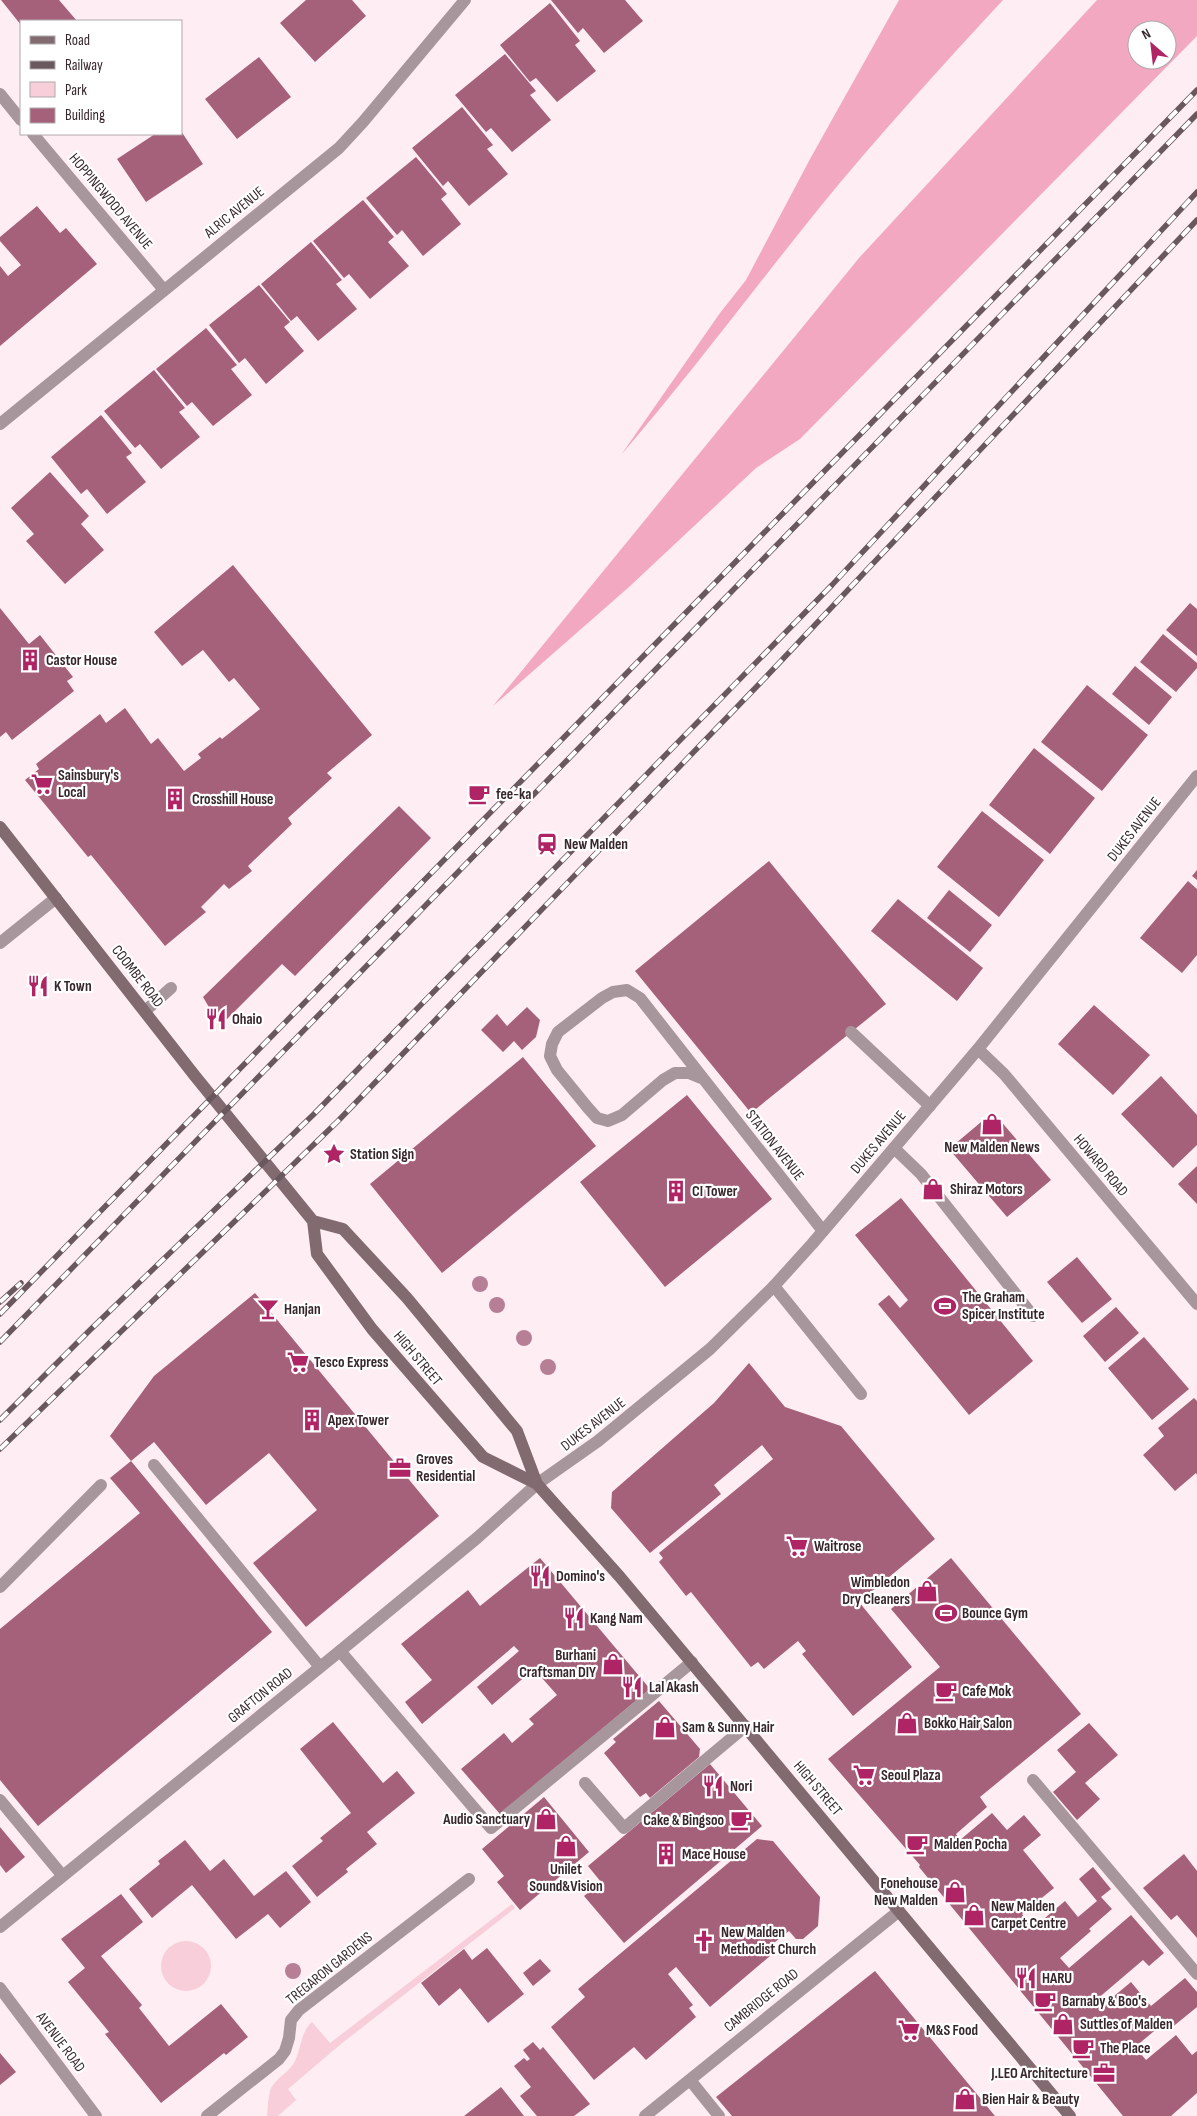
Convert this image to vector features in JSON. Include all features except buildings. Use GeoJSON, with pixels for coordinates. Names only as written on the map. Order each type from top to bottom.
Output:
{"type":"FeatureCollection","features":[{"type":"Feature","properties":{"kind":"main road","name":"COOMBE ROAD"},"geometry":{"type":"LineString","coordinates":[[0,827],[312,1221]]}},
{"type":"Feature","properties":{"kind":"main road","name":"HIGH STREET"},"geometry":{"type":"LineString","coordinates":[[538,1484],[483,1457],[462,1434],[372,1329],[317,1254],[312,1221],[343,1229],[407,1298],[518,1431],[538,1484],[597,1549],[746,1726],[1070,2116]]}},
{"type":"Feature","properties":{"kind":"street","name":"ALRIC AVENUE"},"geometry":{"type":"LineString","coordinates":[[0,424],[339,148],[465,0]]}},
{"type":"Feature","properties":{"kind":"street"},"geometry":{"type":"LineString","coordinates":[[0,94],[20,119]]}},
{"type":"Feature","properties":{"kind":"street","name":"HOPPINGWOOD AVENUE"},"geometry":{"type":"LineString","coordinates":[[34,135],[164,290]]}},
{"type":"Feature","properties":{"kind":"street","name":"DUKES AVENUE"},"geometry":{"type":"LineString","coordinates":[[538,1484],[598,1441],[710,1349],[774,1286],[978,1049],[1197,776]]}},
{"type":"Feature","properties":{"kind":"street"},"geometry":{"type":"LineString","coordinates":[[0,943],[56,898]]}},
{"type":"Feature","properties":{"kind":"street"},"geometry":{"type":"LineString","coordinates":[[145,1011],[170,988]]}},
{"type":"Feature","properties":{"kind":"street","name":"STATION AVENUE"},"geometry":{"type":"LineString","coordinates":[[701,1078],[689,1073],[676,1073],[663,1080],[622,1115],[608,1121],[597,1118],[558,1070],[550,1056],[552,1044],[558,1032],[602,998],[613,992],[627,990],[640,998],[823,1231]]}},
{"type":"Feature","properties":{"kind":"street"},"geometry":{"type":"LineString","coordinates":[[851,1032],[930,1106]]}},
{"type":"Feature","properties":{"kind":"street","name":"HOWARD ROAD"},"geometry":{"type":"LineString","coordinates":[[978,1049],[1010,1082],[1197,1304]]}},
{"type":"Feature","properties":{"kind":"street"},"geometry":{"type":"LineString","coordinates":[[894,1148],[921,1174],[1033,1316]]}},
{"type":"Feature","properties":{"kind":"street"},"geometry":{"type":"LineString","coordinates":[[774,1286],[861,1394]]}},
{"type":"Feature","properties":{"kind":"street"},"geometry":{"type":"LineString","coordinates":[[154,1465],[320,1667]]}},
{"type":"Feature","properties":{"kind":"street","name":"GRAFTON ROAD"},"geometry":{"type":"LineString","coordinates":[[0,1927],[340,1652],[477,1538],[538,1484]]}},
{"type":"Feature","properties":{"kind":"street"},"geometry":{"type":"LineString","coordinates":[[0,1587],[101,1485]]}},
{"type":"Feature","properties":{"kind":"street"},"geometry":{"type":"LineString","coordinates":[[340,1652],[491,1828],[692,1662]]}},
{"type":"Feature","properties":{"kind":"street"},"geometry":{"type":"LineString","coordinates":[[585,1783],[624,1828],[746,1726]]}},
{"type":"Feature","properties":{"kind":"street"},"geometry":{"type":"LineString","coordinates":[[1033,1780],[1197,1974]]}},
{"type":"Feature","properties":{"kind":"street"},"geometry":{"type":"LineString","coordinates":[[0,1800],[62,1875]]}},
{"type":"Feature","properties":{"kind":"street","name":"TREGARON GARDENS"},"geometry":{"type":"LineString","coordinates":[[207,2116],[279,2059],[285,2051],[291,2020],[299,2010],[469,1879]]}},
{"type":"Feature","properties":{"kind":"street","name":"CAMBRIDGE ROAD"},"geometry":{"type":"LineString","coordinates":[[645,2116],[899,1911]]}},
{"type":"Feature","properties":{"kind":"street","name":"AVENUE ROAD"},"geometry":{"type":"LineString","coordinates":[[0,1988],[96,2116]]}},
{"type":"Feature","properties":{"kind":"street"},"geometry":{"type":"LineString","coordinates":[[690,2080],[719,2116]]}},
{"type":"Feature","properties":{"kind":"green space"},"geometry":{"type":"Polygon","coordinates":[[[512,1904],[515,1908],[341,2044],[288,2089],[296,2100],[278,2116],[267,2116],[271,2088],[293,2065],[306,2030],[312,2022],[330,2043],[512,1904]]]}},
{"type":"Feature","properties":{"kind":"green space"},"geometry":{"type":"Polygon","coordinates":[[[186,1941],[196,1943],[204,1948],[209,1956],[211,1966],[209,1976],[204,1984],[196,1989],[186,1991],[176,1989],[168,1984],[163,1976],[161,1966],[163,1956],[168,1948],[176,1943],[186,1941]]]}},
{"type":"Feature","properties":{"kind":"shaded area"},"geometry":{"type":"Polygon","coordinates":[[[899,0],[1003,0],[910,102],[842,181],[621,455],[720,313],[746,280],[810,159],[899,0]]]}},
{"type":"Feature","properties":{"kind":"shaded area"},"geometry":{"type":"Polygon","coordinates":[[[1097,0],[1197,0],[1197,36],[1177,56],[1177,20],[1127,20],[1127,70],[1164,70],[800,439],[756,468],[629,587],[493,706],[859,258],[1097,0]]]}},
{"type":"Feature","properties":{"kind":"railway"},"geometry":{"type":"LineString","coordinates":[[0,1314],[1197,90]]}},
{"type":"Feature","properties":{"kind":"railway"},"geometry":{"type":"LineString","coordinates":[[0,1342],[1197,114]]}},
{"type":"Feature","properties":{"kind":"railway"},"geometry":{"type":"LineString","coordinates":[[0,1420],[90,1330],[314,1114],[832,585],[1197,192]]}},
{"type":"Feature","properties":{"kind":"railway"},"geometry":{"type":"LineString","coordinates":[[0,1449],[338,1121],[764,679],[1197,220]]}},
{"type":"Feature","properties":{"kind":"railway"},"geometry":{"type":"LineString","coordinates":[[0,1302],[21,1283]]}},
{"type":"Feature","properties":{"kind":"place","name":"Castor House"},"geometry":{"type":"Point","coordinates":[30,660]}},
{"type":"Feature","properties":{"kind":"place","name":"Sainsbury's Local"},"geometry":{"type":"Point","coordinates":[42,784]}},
{"type":"Feature","properties":{"kind":"place","name":"fee-ka"},"geometry":{"type":"Point","coordinates":[479,794]}},
{"type":"Feature","properties":{"kind":"place","name":"Crosshill House"},"geometry":{"type":"Point","coordinates":[175,799]}},
{"type":"Feature","properties":{"kind":"place","name":"New Malden"},"geometry":{"type":"Point","coordinates":[547,844]}},
{"type":"Feature","properties":{"kind":"place","name":"K Town"},"geometry":{"type":"Point","coordinates":[38,986]}},
{"type":"Feature","properties":{"kind":"place","name":"Ohaio"},"geometry":{"type":"Point","coordinates":[216,1019]}},
{"type":"Feature","properties":{"kind":"place","name":"New Malden News"},"geometry":{"type":"Point","coordinates":[992,1124]}},
{"type":"Feature","properties":{"kind":"place","name":"Station Sign"},"geometry":{"type":"Point","coordinates":[334,1154]}},
{"type":"Feature","properties":{"kind":"place","name":"Shiraz Motors"},"geometry":{"type":"Point","coordinates":[933,1189]}},
{"type":"Feature","properties":{"kind":"place","name":"CI Tower"},"geometry":{"type":"Point","coordinates":[676,1191]}},
{"type":"Feature","properties":{"kind":"place","name":"The Graham Spicer Institute"},"geometry":{"type":"Point","coordinates":[945,1306]}},
{"type":"Feature","properties":{"kind":"place","name":"Hanjan"},"geometry":{"type":"Point","coordinates":[268,1309]}},
{"type":"Feature","properties":{"kind":"place","name":"Tesco Express"},"geometry":{"type":"Point","coordinates":[298,1362]}},
{"type":"Feature","properties":{"kind":"place","name":"Apex Tower"},"geometry":{"type":"Point","coordinates":[312,1420]}},
{"type":"Feature","properties":{"kind":"place","name":"Groves Residential"},"geometry":{"type":"Point","coordinates":[400,1468]}},
{"type":"Feature","properties":{"kind":"place","name":"Waitrose"},"geometry":{"type":"Point","coordinates":[797,1546]}},
{"type":"Feature","properties":{"kind":"place","name":"Domino's"},"geometry":{"type":"Point","coordinates":[540,1576]}},
{"type":"Feature","properties":{"kind":"place","name":"Wimbledon Dry Cleaners"},"geometry":{"type":"Point","coordinates":[927,1591]}},
{"type":"Feature","properties":{"kind":"place","name":"Bounce Gym"},"geometry":{"type":"Point","coordinates":[946,1613]}},
{"type":"Feature","properties":{"kind":"place","name":"Kang Nam"},"geometry":{"type":"Point","coordinates":[574,1618]}},
{"type":"Feature","properties":{"kind":"place","name":"Burhani Craftsman DIY"},"geometry":{"type":"Point","coordinates":[613,1664]}},
{"type":"Feature","properties":{"kind":"place","name":"Lal Akash"},"geometry":{"type":"Point","coordinates":[632,1687]}},
{"type":"Feature","properties":{"kind":"place","name":"Cafe Mok"},"geometry":{"type":"Point","coordinates":[946,1691]}},
{"type":"Feature","properties":{"kind":"place","name":"Bokko Hair Salon"},"geometry":{"type":"Point","coordinates":[907,1723]}},
{"type":"Feature","properties":{"kind":"place","name":"Sam & Sunny Hair"},"geometry":{"type":"Point","coordinates":[665,1727]}},
{"type":"Feature","properties":{"kind":"place","name":"Seoul Plaza"},"geometry":{"type":"Point","coordinates":[864,1775]}},
{"type":"Feature","properties":{"kind":"place","name":"Nori"},"geometry":{"type":"Point","coordinates":[713,1786]}},
{"type":"Feature","properties":{"kind":"place","name":"Audio Sanctuary"},"geometry":{"type":"Point","coordinates":[546,1819]}},
{"type":"Feature","properties":{"kind":"place","name":"Cake & Bingsoo"},"geometry":{"type":"Point","coordinates":[741,1820]}},
{"type":"Feature","properties":{"kind":"place","name":"Malden Pocha"},"geometry":{"type":"Point","coordinates":[917,1844]}},
{"type":"Feature","properties":{"kind":"place","name":"Unilet Sound&Vision"},"geometry":{"type":"Point","coordinates":[566,1846]}},
{"type":"Feature","properties":{"kind":"place","name":"Mace House"},"geometry":{"type":"Point","coordinates":[666,1854]}},
{"type":"Feature","properties":{"kind":"place","name":"Fonehouse New Malden"},"geometry":{"type":"Point","coordinates":[955,1892]}},
{"type":"Feature","properties":{"kind":"place","name":"New Malden Carpet Centre"},"geometry":{"type":"Point","coordinates":[974,1915]}},
{"type":"Feature","properties":{"kind":"place","name":"New Malden Methodist Church"},"geometry":{"type":"Point","coordinates":[704,1941]}},
{"type":"Feature","properties":{"kind":"place","name":"HARU"},"geometry":{"type":"Point","coordinates":[1026,1978]}},
{"type":"Feature","properties":{"kind":"place","name":"Barnaby & Boo's"},"geometry":{"type":"Point","coordinates":[1045,2001]}},
{"type":"Feature","properties":{"kind":"place","name":"Suttles of Malden"},"geometry":{"type":"Point","coordinates":[1063,2024]}},
{"type":"Feature","properties":{"kind":"place","name":"M&S Food"},"geometry":{"type":"Point","coordinates":[909,2030]}},
{"type":"Feature","properties":{"kind":"place","name":"The Place"},"geometry":{"type":"Point","coordinates":[1083,2048]}},
{"type":"Feature","properties":{"kind":"place","name":"J.LEO Architecture"},"geometry":{"type":"Point","coordinates":[1104,2073]}},
{"type":"Feature","properties":{"kind":"place","name":"Bien Hair & Beauty"},"geometry":{"type":"Point","coordinates":[965,2099]}}]}
